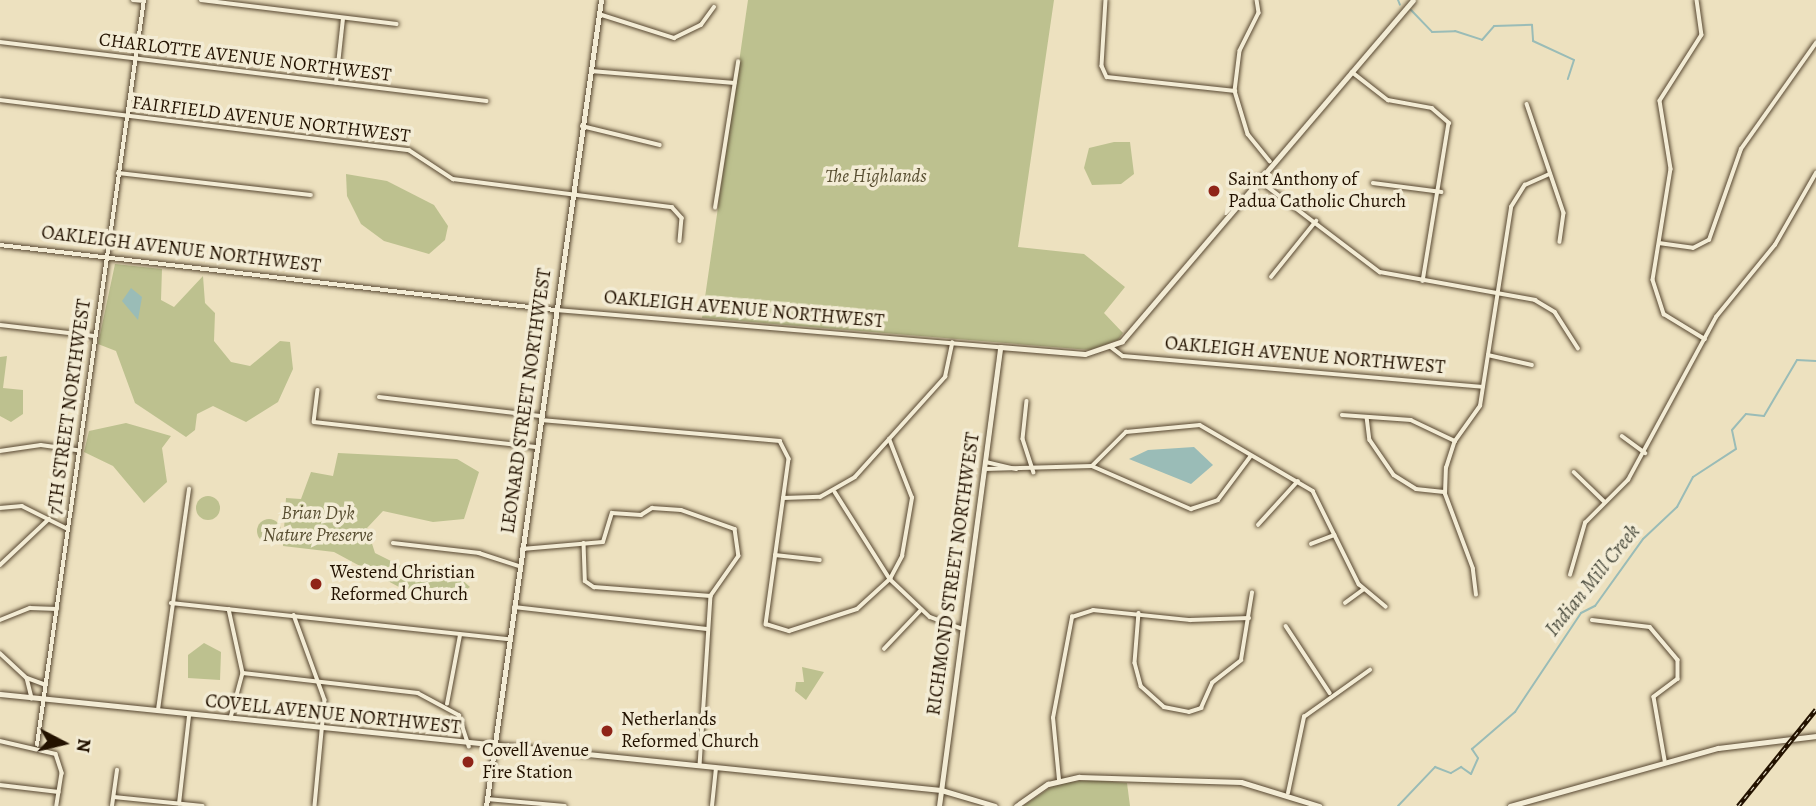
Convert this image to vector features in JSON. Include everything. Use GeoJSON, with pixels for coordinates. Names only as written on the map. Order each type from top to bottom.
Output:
{"type":"FeatureCollection","features":[{"type":"Feature","properties":{"kind":"street"},"geometry":{"type":"LineString","coordinates":[[133,0],[144,1]]}},
{"type":"Feature","properties":{"kind":"street"},"geometry":{"type":"LineString","coordinates":[[201,0],[397,24]]}},
{"type":"Feature","properties":{"kind":"street","name":"LEONARD STREET NORTHWEST"},"geometry":{"type":"LineString","coordinates":[[487,802],[539,418],[601,0]]}},
{"type":"Feature","properties":{"kind":"street"},"geometry":{"type":"LineString","coordinates":[[1106,0],[1102,66],[1107,77],[1235,91]]}},
{"type":"Feature","properties":{"kind":"street"},"geometry":{"type":"LineString","coordinates":[[1256,0],[1259,13],[1240,51],[1235,91],[1248,134],[1270,161]]}},
{"type":"Feature","properties":{"kind":"street"},"geometry":{"type":"LineString","coordinates":[[1111,347],[1138,326],[1270,161],[1413,0]]}},
{"type":"Feature","properties":{"kind":"street"},"geometry":{"type":"LineString","coordinates":[[1697,0],[1702,35],[1660,101],[1671,171],[1653,275],[1658,304],[1675,324],[1705,339]]}},
{"type":"Feature","properties":{"kind":"street","name":"7TH STREET NORTHWEST"},"geometry":{"type":"LineString","coordinates":[[37,745],[104,257],[144,1]]}},
{"type":"Feature","properties":{"kind":"street"},"geometry":{"type":"LineString","coordinates":[[599,13],[674,38],[701,25],[714,7]]}},
{"type":"Feature","properties":{"kind":"street"},"geometry":{"type":"LineString","coordinates":[[336,83],[343,18]]}},
{"type":"Feature","properties":{"kind":"street","name":"CHARLOTTE AVENUE NORTHWEST"},"geometry":{"type":"LineString","coordinates":[[0,42],[486,101]]}},
{"type":"Feature","properties":{"kind":"street"},"geometry":{"type":"LineString","coordinates":[[1659,243],[1692,248],[1709,240],[1743,146],[1816,43]]}},
{"type":"Feature","properties":{"kind":"street"},"geometry":{"type":"LineString","coordinates":[[715,208],[738,62]]}},
{"type":"Feature","properties":{"kind":"street"},"geometry":{"type":"LineString","coordinates":[[1350,70],[1388,100],[1446,117],[1441,192],[1423,281]]}},
{"type":"Feature","properties":{"kind":"street"},"geometry":{"type":"LineString","coordinates":[[591,71],[734,83]]}},
{"type":"Feature","properties":{"kind":"street","name":"FAIRFIELD AVENUE NORTHWEST"},"geometry":{"type":"LineString","coordinates":[[0,100],[393,147],[418,153],[453,178],[672,207],[682,218],[680,241]]}},
{"type":"Feature","properties":{"kind":"street"},"geometry":{"type":"LineString","coordinates":[[1527,104],[1565,217],[1560,242]]}},
{"type":"Feature","properties":{"kind":"street"},"geometry":{"type":"LineString","coordinates":[[582,126],[660,145]]}},
{"type":"Feature","properties":{"kind":"street"},"geometry":{"type":"LineString","coordinates":[[118,173],[311,195]]}},
{"type":"Feature","properties":{"kind":"street"},"geometry":{"type":"LineString","coordinates":[[1570,575],[1580,532],[1645,453],[1705,339],[1775,245],[1816,173]]}},
{"type":"Feature","properties":{"kind":"street"},"geometry":{"type":"LineString","coordinates":[[1476,596],[1474,572],[1444,492],[1455,442],[1478,410],[1516,195],[1550,174]]}},
{"type":"Feature","properties":{"kind":"street"},"geometry":{"type":"LineString","coordinates":[[1256,178],[1317,221],[1366,265],[1423,281],[1545,304],[1578,348]]}},
{"type":"Feature","properties":{"kind":"street"},"geometry":{"type":"LineString","coordinates":[[1373,183],[1441,192]]}},
{"type":"Feature","properties":{"kind":"street"},"geometry":{"type":"LineString","coordinates":[[1271,277],[1317,221]]}},
{"type":"Feature","properties":{"kind":"street","name":"OAKLEIGH AVENUE NORTHWEST"},"geometry":{"type":"LineString","coordinates":[[0,245],[555,310],[1085,354],[1111,347],[1123,356],[1483,387]]}},
{"type":"Feature","properties":{"kind":"street"},"geometry":{"type":"LineString","coordinates":[[0,325],[94,336]]}},
{"type":"Feature","properties":{"kind":"street"},"geometry":{"type":"LineString","coordinates":[[783,498],[835,492],[889,439],[945,377],[952,343]]}},
{"type":"Feature","properties":{"kind":"street","name":"RICHMOND STREET NORTHWEST"},"geometry":{"type":"LineString","coordinates":[[939,806],[1000,347]]}},
{"type":"Feature","properties":{"kind":"street"},"geometry":{"type":"LineString","coordinates":[[1488,355],[1532,365]]}},
{"type":"Feature","properties":{"kind":"street"},"geometry":{"type":"LineString","coordinates":[[318,390],[314,422],[536,447]]}},
{"type":"Feature","properties":{"kind":"street"},"geometry":{"type":"LineString","coordinates":[[379,397],[539,418],[769,439],[789,453],[768,601],[769,628],[800,631],[857,609],[890,579],[909,537],[912,498],[889,439]]}},
{"type":"Feature","properties":{"kind":"street"},"geometry":{"type":"LineString","coordinates":[[1027,401],[1023,439],[1034,472]]}},
{"type":"Feature","properties":{"kind":"street"},"geometry":{"type":"LineString","coordinates":[[1342,415],[1411,420],[1455,442]]}},
{"type":"Feature","properties":{"kind":"street"},"geometry":{"type":"LineString","coordinates":[[1367,417],[1370,440],[1394,475],[1416,489],[1444,492]]}},
{"type":"Feature","properties":{"kind":"street"},"geometry":{"type":"LineString","coordinates":[[1092,466],[1126,432],[1183,424],[1208,428],[1250,457],[1298,481],[1319,499],[1334,535],[1363,590],[1386,607]]}},
{"type":"Feature","properties":{"kind":"street"},"geometry":{"type":"LineString","coordinates":[[1622,436],[1645,453]]}},
{"type":"Feature","properties":{"kind":"street"},"geometry":{"type":"LineString","coordinates":[[0,452],[41,445],[78,450]]}},
{"type":"Feature","properties":{"kind":"street"},"geometry":{"type":"LineString","coordinates":[[985,465],[1034,472],[1092,466],[1191,509],[1218,500],[1250,457]]}},
{"type":"Feature","properties":{"kind":"street"},"geometry":{"type":"LineString","coordinates":[[1574,472],[1605,502]]}},
{"type":"Feature","properties":{"kind":"street"},"geometry":{"type":"LineString","coordinates":[[1258,526],[1298,481]]}},
{"type":"Feature","properties":{"kind":"street"},"geometry":{"type":"LineString","coordinates":[[157,712],[189,489]]}},
{"type":"Feature","properties":{"kind":"street"},"geometry":{"type":"LineString","coordinates":[[835,492],[890,579],[921,610],[963,629]]}},
{"type":"Feature","properties":{"kind":"street"},"geometry":{"type":"LineString","coordinates":[[0,508],[22,506],[68,529]]}},
{"type":"Feature","properties":{"kind":"street"},"geometry":{"type":"LineString","coordinates":[[522,549],[605,540],[612,513],[641,515],[652,508],[730,526],[738,535],[739,556],[711,596],[700,767]]}},
{"type":"Feature","properties":{"kind":"street"},"geometry":{"type":"LineString","coordinates":[[0,565],[49,519]]}},
{"type":"Feature","properties":{"kind":"street"},"geometry":{"type":"LineString","coordinates":[[1311,544],[1334,535]]}},
{"type":"Feature","properties":{"kind":"street"},"geometry":{"type":"LineString","coordinates":[[584,542],[585,580],[594,587],[711,596]]}},
{"type":"Feature","properties":{"kind":"street"},"geometry":{"type":"LineString","coordinates":[[393,543],[479,553],[519,566]]}},
{"type":"Feature","properties":{"kind":"street"},"geometry":{"type":"LineString","coordinates":[[775,555],[820,560]]}},
{"type":"Feature","properties":{"kind":"street"},"geometry":{"type":"LineString","coordinates":[[1345,603],[1363,590]]}},
{"type":"Feature","properties":{"kind":"street"},"geometry":{"type":"LineString","coordinates":[[1139,613],[1135,663],[1141,686],[1164,707],[1189,712],[1201,708],[1212,683],[1241,660],[1252,593]]}},
{"type":"Feature","properties":{"kind":"street"},"geometry":{"type":"LineString","coordinates":[[171,603],[509,639]]}},
{"type":"Feature","properties":{"kind":"street"},"geometry":{"type":"LineString","coordinates":[[514,607],[707,629]]}},
{"type":"Feature","properties":{"kind":"street"},"geometry":{"type":"LineString","coordinates":[[0,620],[30,608],[57,609]]}},
{"type":"Feature","properties":{"kind":"street"},"geometry":{"type":"LineString","coordinates":[[229,609],[243,673],[231,720]]}},
{"type":"Feature","properties":{"kind":"street"},"geometry":{"type":"LineString","coordinates":[[884,649],[921,610]]}},
{"type":"Feature","properties":{"kind":"street"},"geometry":{"type":"LineString","coordinates":[[1059,780],[1052,730],[1068,623],[1086,610],[1249,618]]}},
{"type":"Feature","properties":{"kind":"street"},"geometry":{"type":"LineString","coordinates":[[294,615],[320,681],[325,731],[315,806]]}},
{"type":"Feature","properties":{"kind":"street"},"geometry":{"type":"LineString","coordinates":[[1592,620],[1650,627],[1678,660],[1678,679],[1654,697],[1665,760]]}},
{"type":"Feature","properties":{"kind":"street"},"geometry":{"type":"LineString","coordinates":[[1286,626],[1330,693]]}},
{"type":"Feature","properties":{"kind":"street"},"geometry":{"type":"LineString","coordinates":[[446,704],[460,634]]}},
{"type":"Feature","properties":{"kind":"street"},"geometry":{"type":"LineString","coordinates":[[0,653],[27,678],[47,685]]}},
{"type":"Feature","properties":{"kind":"street"},"geometry":{"type":"LineString","coordinates":[[1288,793],[1304,717],[1330,693],[1370,670]]}},
{"type":"Feature","properties":{"kind":"street"},"geometry":{"type":"LineString","coordinates":[[243,673],[382,685],[446,704],[467,726],[469,746]]}},
{"type":"Feature","properties":{"kind":"street"},"geometry":{"type":"LineString","coordinates":[[27,678],[32,698]]}},
{"type":"Feature","properties":{"kind":"street","name":"COVELL AVENUE NORTHWEST"},"geometry":{"type":"LineString","coordinates":[[0,694],[469,746],[941,790],[995,806]]}},
{"type":"Feature","properties":{"kind":"street"},"geometry":{"type":"LineString","coordinates":[[179,804],[189,716]]}},
{"type":"Feature","properties":{"kind":"street"},"geometry":{"type":"LineString","coordinates":[[1510,806],[1665,760],[1816,736]]}},
{"type":"Feature","properties":{"kind":"street"},"geometry":{"type":"LineString","coordinates":[[0,741],[37,745],[60,760],[57,806]]}},
{"type":"Feature","properties":{"kind":"street"},"geometry":{"type":"LineString","coordinates":[[712,806],[716,769]]}},
{"type":"Feature","properties":{"kind":"street"},"geometry":{"type":"LineString","coordinates":[[112,806],[117,770]]}},
{"type":"Feature","properties":{"kind":"street"},"geometry":{"type":"LineString","coordinates":[[1016,806],[1059,780],[1241,782],[1288,793],[1319,806]]}},
{"type":"Feature","properties":{"kind":"street"},"geometry":{"type":"LineString","coordinates":[[0,785],[59,792]]}},
{"type":"Feature","properties":{"kind":"street"},"geometry":{"type":"LineString","coordinates":[[114,797],[203,806]]}},
{"type":"Feature","properties":{"kind":"street"},"geometry":{"type":"LineString","coordinates":[[487,802],[565,806]]}},
{"type":"Feature","properties":{"kind":"green space","name":"The Highlands"},"geometry":{"type":"Polygon","coordinates":[[[748,0],[1054,0],[1018,247],[1084,254],[1125,287],[1104,313],[1123,333],[1118,340],[1090,350],[702,318],[748,0]]]}},
{"type":"Feature","properties":{"kind":"green space"},"geometry":{"type":"Polygon","coordinates":[[[1114,142],[1130,142],[1134,174],[1121,184],[1092,185],[1084,168],[1089,148],[1114,142]]]}},
{"type":"Feature","properties":{"kind":"green space"},"geometry":{"type":"Polygon","coordinates":[[[346,174],[387,181],[434,205],[448,226],[445,240],[429,254],[384,241],[361,224],[347,196],[346,174]]]}},
{"type":"Feature","properties":{"kind":"green space"},"geometry":{"type":"Polygon","coordinates":[[[115,264],[162,269],[161,300],[174,307],[203,276],[205,303],[215,313],[214,341],[231,362],[250,366],[280,341],[290,342],[293,369],[278,402],[246,422],[213,406],[197,414],[195,430],[186,437],[135,403],[116,351],[98,344],[115,264]]]}},
{"type":"Feature","properties":{"kind":"green space"},"geometry":{"type":"Polygon","coordinates":[[[7,356],[3,388],[23,390],[23,414],[11,422],[0,416],[0,357],[7,356]]]}},
{"type":"Feature","properties":{"kind":"green space"},"geometry":{"type":"Polygon","coordinates":[[[126,423],[171,436],[162,448],[167,482],[144,503],[113,466],[84,452],[89,431],[126,423]]]}},
{"type":"Feature","properties":{"kind":"green space","name":"Brian Dyk Nature Preserve"},"geometry":{"type":"Polygon","coordinates":[[[338,453],[457,459],[479,472],[464,519],[433,522],[383,511],[367,528],[375,553],[405,568],[460,578],[470,587],[455,597],[399,587],[334,552],[283,546],[286,498],[301,499],[311,472],[333,476],[338,453]]]}},
{"type":"Feature","properties":{"kind":"green space"},"geometry":{"type":"Polygon","coordinates":[[[208,496],[217,499],[220,508],[217,517],[208,520],[199,517],[196,508],[199,499],[208,496]]]}},
{"type":"Feature","properties":{"kind":"green space"},"geometry":{"type":"Polygon","coordinates":[[[269,519],[280,526],[281,531],[274,542],[269,543],[258,536],[257,531],[264,520],[269,519]]]}},
{"type":"Feature","properties":{"kind":"green space"},"geometry":{"type":"Polygon","coordinates":[[[204,643],[221,652],[220,680],[188,678],[188,655],[204,643]]]}},
{"type":"Feature","properties":{"kind":"green space"},"geometry":{"type":"Polygon","coordinates":[[[802,667],[824,672],[806,700],[795,691],[796,682],[804,682],[802,667]]]}},
{"type":"Feature","properties":{"kind":"green space"},"geometry":{"type":"Polygon","coordinates":[[[1091,780],[1127,783],[1130,806],[1023,806],[1057,783],[1091,780]]]}},
{"type":"Feature","properties":{"kind":"water"},"geometry":{"type":"Polygon","coordinates":[[[131,288],[142,297],[138,320],[122,301],[131,288]]]}},
{"type":"Feature","properties":{"kind":"water"},"geometry":{"type":"Polygon","coordinates":[[[1194,447],[1213,465],[1191,484],[1129,459],[1148,450],[1194,447]]]}},
{"type":"Feature","properties":{"kind":"waterway"},"geometry":{"type":"LineString","coordinates":[[1398,0],[1400,5]]}},
{"type":"Feature","properties":{"kind":"waterway"},"geometry":{"type":"LineString","coordinates":[[1411,10],[1432,32],[1455,31],[1482,40],[1494,26],[1532,25],[1533,41],[1574,60],[1568,79]]}},
{"type":"Feature","properties":{"kind":"waterway","name":"Indian Mill Creek"},"geometry":{"type":"LineString","coordinates":[[1398,806],[1435,767],[1451,773],[1461,767],[1471,774],[1478,758],[1472,749],[1515,712],[1581,613],[1595,606],[1643,539],[1677,507],[1693,477],[1736,449],[1732,430],[1746,414],[1764,416],[1797,360],[1816,361]]}},
{"type":"Feature","properties":{"kind":"railway"},"geometry":{"type":"LineString","coordinates":[[1738,806],[1816,709]]}},
{"type":"Feature","properties":{"kind":"place","name":"Saint Anthony of Padua Catholic Church"},"geometry":{"type":"Point","coordinates":[1214,191]}},
{"type":"Feature","properties":{"kind":"place","name":"Westend Christian Reformed Church"},"geometry":{"type":"Point","coordinates":[316,584]}},
{"type":"Feature","properties":{"kind":"place","name":"Netherlands Reformed Church"},"geometry":{"type":"Point","coordinates":[607,731]}},
{"type":"Feature","properties":{"kind":"place","name":"Covell Avenue Fire Station"},"geometry":{"type":"Point","coordinates":[468,762]}}]}
